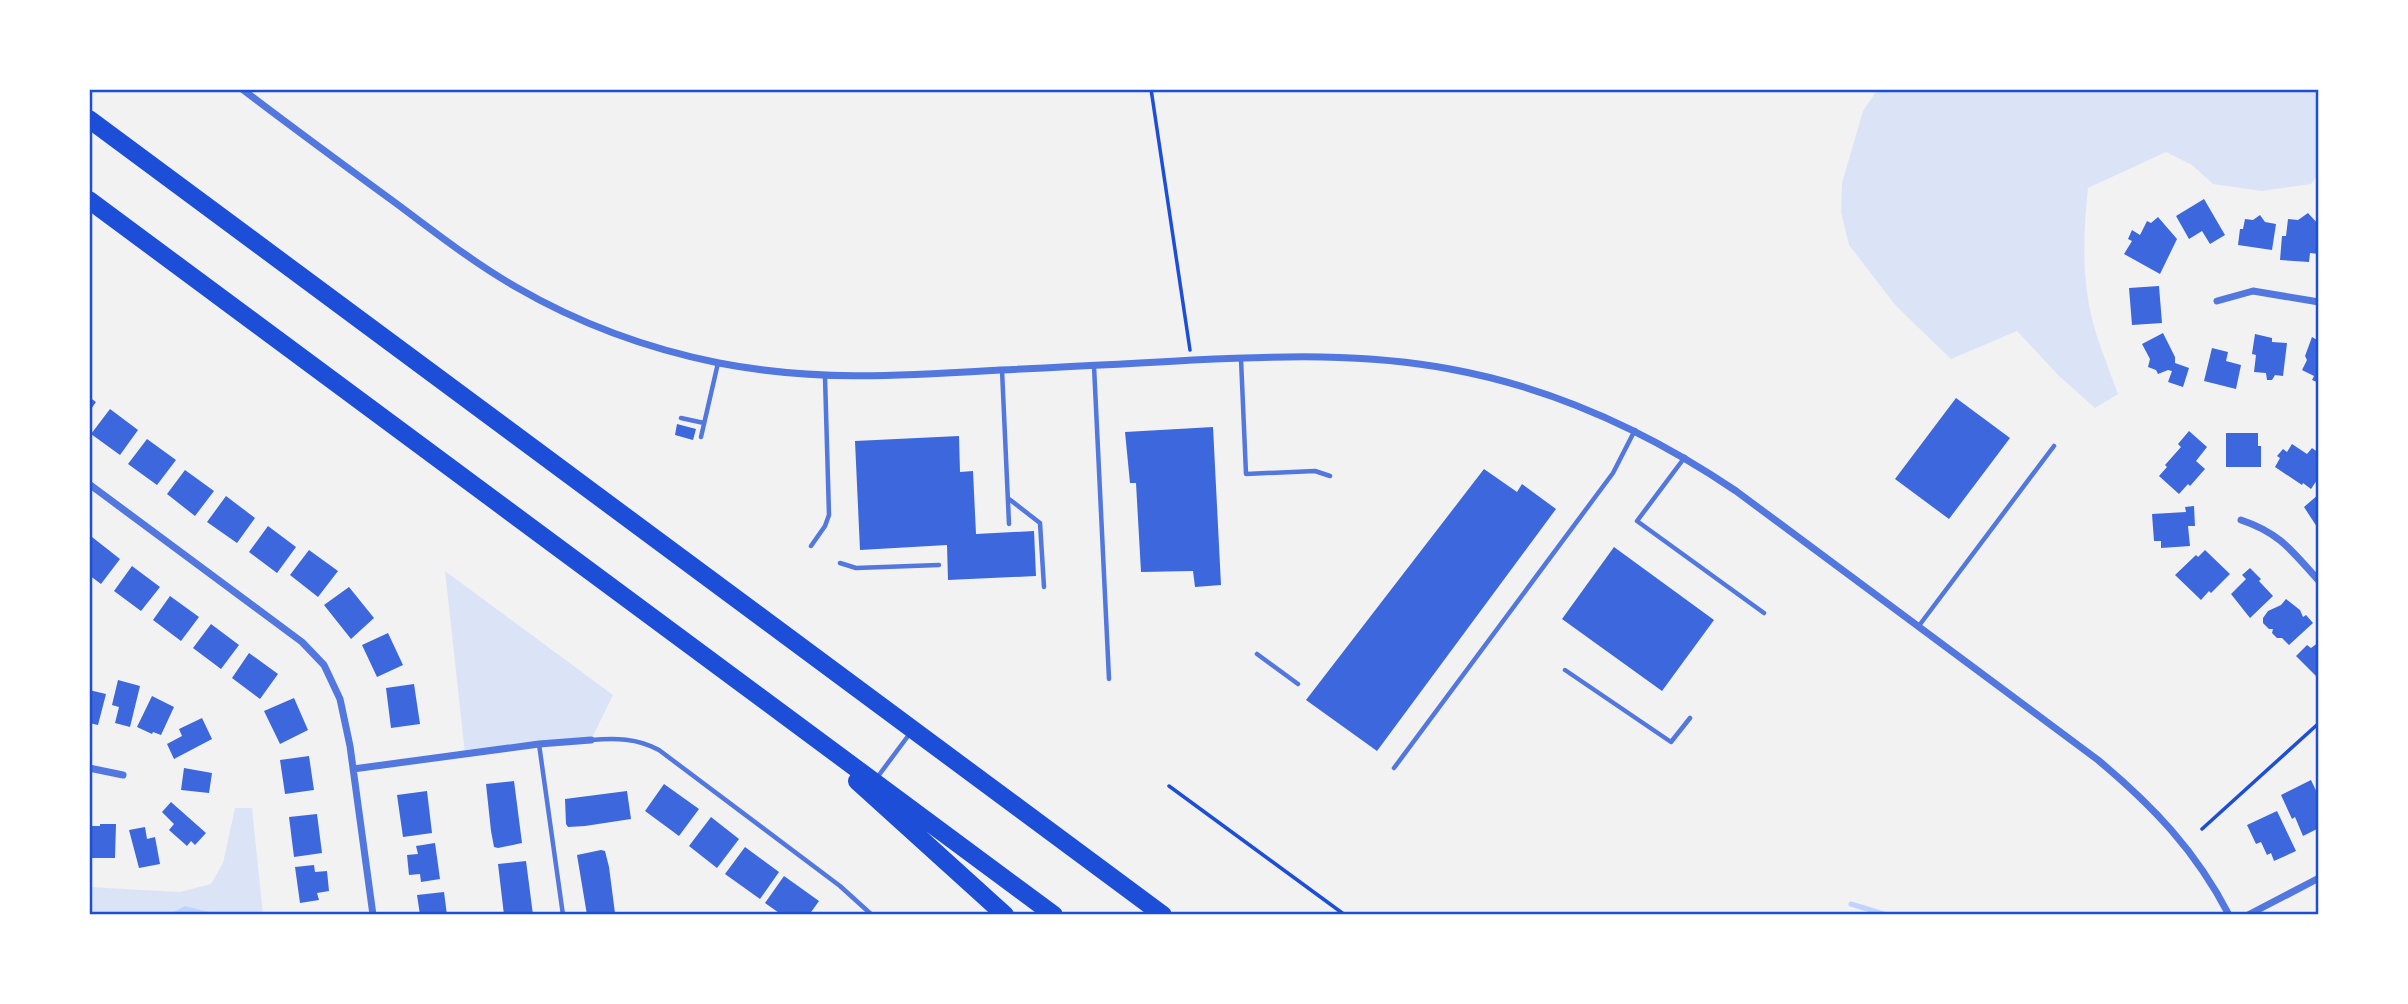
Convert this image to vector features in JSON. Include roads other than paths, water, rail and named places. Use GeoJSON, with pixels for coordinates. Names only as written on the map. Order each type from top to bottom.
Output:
{"type":"FeatureCollection","features":[{"type":"Feature","properties":{"kind":"highway"},"geometry":{"type":"LineString","coordinates":[[89,119],[1163,915]]}},
{"type":"Feature","properties":{"kind":"highway"},"geometry":{"type":"LineString","coordinates":[[89,200],[779,711],[870,786],[1005,915]]}},
{"type":"Feature","properties":{"kind":"highway"},"geometry":{"type":"LineString","coordinates":[[870,786],[1054,915]]}},
{"type":"Feature","properties":{"kind":"street"},"geometry":{"type":"LineString","coordinates":[[242,89],[457,250],[542,302],[621,335],[718,363],[825,377],[877,377],[1240,358],[1349,358],[1451,369],[1547,394],[1634,430],[1685,457],[1736,491],[2098,760],[2156,812],[2194,856],[2229,915]]}},
{"type":"Feature","properties":{"kind":"street"},"geometry":{"type":"LineString","coordinates":[[2217,301],[2253,291],[2319,302]]}},
{"type":"Feature","properties":{"kind":"street"},"geometry":{"type":"LineString","coordinates":[[89,484],[314,653],[324,665],[334,681],[340,699],[353,769],[373,915]]}},
{"type":"Feature","properties":{"kind":"street"},"geometry":{"type":"LineString","coordinates":[[2241,520],[2263,527],[2279,537],[2319,581]]}},
{"type":"Feature","properties":{"kind":"street"},"geometry":{"type":"LineString","coordinates":[[353,769],[539,744],[591,740]]}},
{"type":"Feature","properties":{"kind":"street"},"geometry":{"type":"LineString","coordinates":[[89,768],[123,775]]}},
{"type":"Feature","properties":{"kind":"street"},"geometry":{"type":"LineString","coordinates":[[2248,915],[2319,878]]}},
{"type":"Feature","properties":{"kind":"lane"},"geometry":{"type":"LineString","coordinates":[[1240,358],[1246,474],[1315,471],[1330,476]]}},
{"type":"Feature","properties":{"kind":"lane"},"geometry":{"type":"LineString","coordinates":[[701,437],[718,363]]}},
{"type":"Feature","properties":{"kind":"lane"},"geometry":{"type":"LineString","coordinates":[[1094,365],[1109,679]]}},
{"type":"Feature","properties":{"kind":"lane"},"geometry":{"type":"LineString","coordinates":[[1002,370],[1009,524]]}},
{"type":"Feature","properties":{"kind":"lane"},"geometry":{"type":"LineString","coordinates":[[811,546],[825,526],[829,514],[825,377]]}},
{"type":"Feature","properties":{"kind":"lane"},"geometry":{"type":"LineString","coordinates":[[681,418],[704,424]]}},
{"type":"Feature","properties":{"kind":"lane"},"geometry":{"type":"LineString","coordinates":[[1394,768],[1613,473],[1634,430]]}},
{"type":"Feature","properties":{"kind":"lane"},"geometry":{"type":"LineString","coordinates":[[1918,627],[2054,446]]}},
{"type":"Feature","properties":{"kind":"lane"},"geometry":{"type":"LineString","coordinates":[[1685,457],[1637,521],[1764,613]]}},
{"type":"Feature","properties":{"kind":"lane"},"geometry":{"type":"LineString","coordinates":[[1008,498],[1040,523],[1044,587]]}},
{"type":"Feature","properties":{"kind":"lane"},"geometry":{"type":"LineString","coordinates":[[840,563],[856,568],[939,565]]}},
{"type":"Feature","properties":{"kind":"lane"},"geometry":{"type":"LineString","coordinates":[[1257,654],[1298,684]]}},
{"type":"Feature","properties":{"kind":"lane"},"geometry":{"type":"LineString","coordinates":[[1565,670],[1671,743],[1690,718]]}},
{"type":"Feature","properties":{"kind":"lane"},"geometry":{"type":"LineString","coordinates":[[870,786],[913,730]]}},
{"type":"Feature","properties":{"kind":"lane"},"geometry":{"type":"LineString","coordinates":[[591,740],[617,737],[659,750],[840,886],[872,915]]}},
{"type":"Feature","properties":{"kind":"lane"},"geometry":{"type":"LineString","coordinates":[[539,744],[563,915]]}},
{"type":"Feature","properties":{"kind":"water"},"geometry":{"type":"Polygon","coordinates":[[[185,906],[217,914],[217,915],[168,915],[185,906]]]}},
{"type":"Feature","properties":{"kind":"waterway"},"geometry":{"type":"LineString","coordinates":[[1851,904],[1887,915]]}}]}
